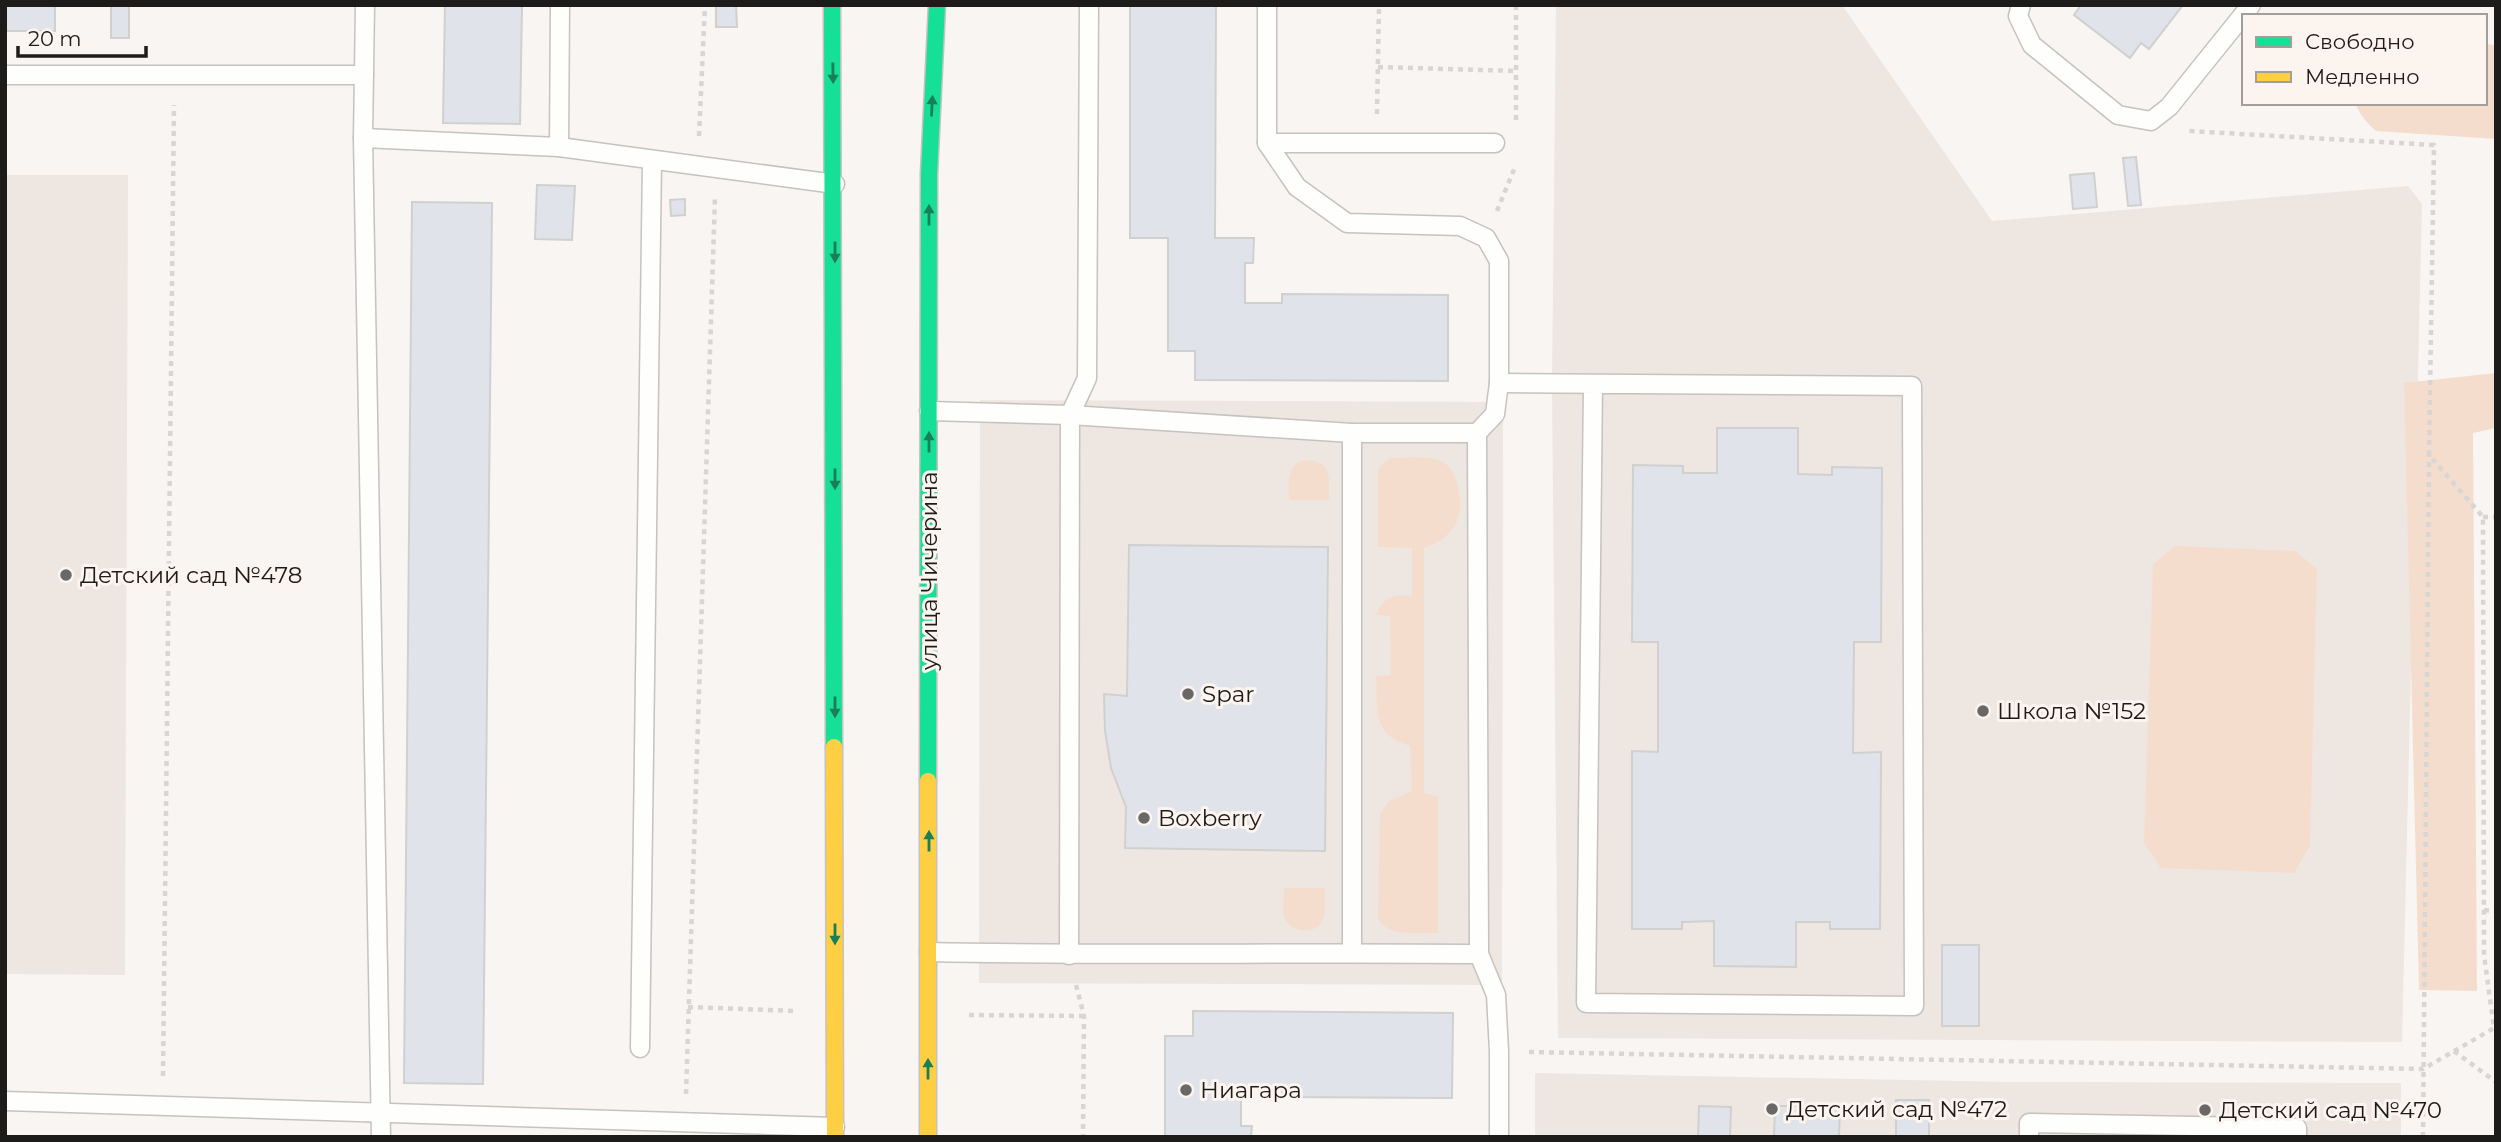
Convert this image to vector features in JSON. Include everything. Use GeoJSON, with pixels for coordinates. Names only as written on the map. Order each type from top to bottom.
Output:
{"type":"FeatureCollection","features":[{"type":"Feature","properties":{"kind":"main road"},"geometry":{"type":"LineString","coordinates":[[832,5],[835,184],[835,1132]]}},
{"type":"Feature","properties":{"kind":"main road","name":"улица Чичерина"},"geometry":{"type":"LineString","coordinates":[[928,1137],[929,174],[937,5]]}},
{"type":"Feature","properties":{"kind":"lane"},"geometry":{"type":"LineString","coordinates":[[365,5],[363,138],[381,1137]]}},
{"type":"Feature","properties":{"kind":"lane"},"geometry":{"type":"LineString","coordinates":[[559,147],[560,5]]}},
{"type":"Feature","properties":{"kind":"lane"},"geometry":{"type":"LineString","coordinates":[[1069,955],[1070,415],[1087,378],[1089,5]]}},
{"type":"Feature","properties":{"kind":"lane"},"geometry":{"type":"LineString","coordinates":[[1267,5],[1267,143],[1297,187],[1347,223],[1460,226],[1486,237],[1499,261],[1499,383],[1495,414],[1477,433],[1479,954],[1496,995],[1499,1137]]}},
{"type":"Feature","properties":{"kind":"lane"},"geometry":{"type":"LineString","coordinates":[[2021,5],[2018,16],[2032,45],[2118,115],[2151,121],[2169,107],[2242,16]]}},
{"type":"Feature","properties":{"kind":"lane"},"geometry":{"type":"LineString","coordinates":[[5,75],[364,75]]}},
{"type":"Feature","properties":{"kind":"lane"},"geometry":{"type":"LineString","coordinates":[[363,138],[559,147],[835,184]]}},
{"type":"Feature","properties":{"kind":"lane"},"geometry":{"type":"LineString","coordinates":[[1267,143],[1495,143]]}},
{"type":"Feature","properties":{"kind":"lane"},"geometry":{"type":"LineString","coordinates":[[640,1048],[652,160]]}},
{"type":"Feature","properties":{"kind":"lane"},"geometry":{"type":"LineString","coordinates":[[1499,383],[1912,386],[1914,1006],[1586,1003],[1593,384]]}},
{"type":"Feature","properties":{"kind":"lane"},"geometry":{"type":"LineString","coordinates":[[929,411],[1070,415],[1352,433],[1477,433]]}},
{"type":"Feature","properties":{"kind":"lane"},"geometry":{"type":"LineString","coordinates":[[1352,433],[1352,953]]}},
{"type":"Feature","properties":{"kind":"lane"},"geometry":{"type":"LineString","coordinates":[[929,952],[1069,955],[1479,954]]}},
{"type":"Feature","properties":{"kind":"lane"},"geometry":{"type":"LineString","coordinates":[[5,1101],[685,1121],[835,1132]]}},
{"type":"Feature","properties":{"kind":"lane"},"geometry":{"type":"LineString","coordinates":[[2029,1137],[2029,1123],[2297,1128],[2297,1137]]}},
{"type":"Feature","properties":{"kind":"path"},"geometry":{"type":"LineString","coordinates":[[685,1121],[715,196],[698,165],[705,5]]}},
{"type":"Feature","properties":{"kind":"path"},"geometry":{"type":"LineString","coordinates":[[1377,143],[1379,5]]}},
{"type":"Feature","properties":{"kind":"path"},"geometry":{"type":"LineString","coordinates":[[1378,67],[1516,71]]}},
{"type":"Feature","properties":{"kind":"path"},"geometry":{"type":"LineString","coordinates":[[163,1105],[174,75]]}},
{"type":"Feature","properties":{"kind":"path"},"geometry":{"type":"LineString","coordinates":[[2151,121],[2187,131],[2434,145],[2423,1137]]}},
{"type":"Feature","properties":{"kind":"path"},"geometry":{"type":"LineString","coordinates":[[1499,1051],[2423,1069],[2495,1028],[2484,955],[2483,517],[2430,454]]}},
{"type":"Feature","properties":{"kind":"path"},"geometry":{"type":"LineString","coordinates":[[2483,517],[2496,517]]}},
{"type":"Feature","properties":{"kind":"path"},"geometry":{"type":"LineString","coordinates":[[2484,910],[2496,911]]}},
{"type":"Feature","properties":{"kind":"path"},"geometry":{"type":"LineString","coordinates":[[1069,955],[1084,1016],[1083,1137]]}},
{"type":"Feature","properties":{"kind":"path"},"geometry":{"type":"LineString","coordinates":[[2454,1051],[2496,1082]]}},
{"type":"Feature","properties":{"kind":"shaded area","name":"Школа №152"},"geometry":{"type":"Polygon","coordinates":[[[1556,5],[1842,5],[1992,221],[2408,186],[2422,204],[2402,1042],[1558,1038],[1552,384],[1556,5]]]}},
{"type":"Feature","properties":{"kind":"shaded area"},"geometry":{"type":"Polygon","coordinates":[[[2487,44],[2496,45],[2496,139],[2376,131],[2356,105],[2487,105],[2487,44]]]}},
{"type":"Feature","properties":{"kind":"shaded area","name":"Детский сад №478"},"geometry":{"type":"Polygon","coordinates":[[[5,175],[128,175],[125,975],[5,974],[5,175]]]}},
{"type":"Feature","properties":{"kind":"shaded area"},"geometry":{"type":"Polygon","coordinates":[[[2496,373],[2496,428],[2473,433],[2477,991],[2419,990],[2404,383],[2496,373]]]}},
{"type":"Feature","properties":{"kind":"shaded area"},"geometry":{"type":"Polygon","coordinates":[[[980,400],[1503,402],[1502,985],[979,983],[980,400]]]}},
{"type":"Feature","properties":{"kind":"shaded area"},"geometry":{"type":"Polygon","coordinates":[[[1423,457],[1441,461],[1452,471],[1460,497],[1459,514],[1454,526],[1443,538],[1424,548],[1424,793],[1438,797],[1438,933],[1397,932],[1383,925],[1378,919],[1380,814],[1388,802],[1412,791],[1410,746],[1389,735],[1379,720],[1377,710],[1376,676],[1391,675],[1390,616],[1376,615],[1382,604],[1390,598],[1412,597],[1412,548],[1378,547],[1378,470],[1391,458],[1423,457]]]}},
{"type":"Feature","properties":{"kind":"shaded area"},"geometry":{"type":"Polygon","coordinates":[[[1302,460],[1324,466],[1329,476],[1329,500],[1289,500],[1291,472],[1302,460]]]}},
{"type":"Feature","properties":{"kind":"shaded area"},"geometry":{"type":"Polygon","coordinates":[[[2175,546],[2295,551],[2317,569],[2310,846],[2294,873],[2161,868],[2144,843],[2153,564],[2175,546]]]}},
{"type":"Feature","properties":{"kind":"shaded area"},"geometry":{"type":"Polygon","coordinates":[[[1284,888],[1325,888],[1324,913],[1319,926],[1302,931],[1286,922],[1283,910],[1284,888]]]}},
{"type":"Feature","properties":{"kind":"shaded area"},"geometry":{"type":"Polygon","coordinates":[[[1535,1073],[2009,1082],[2401,1083],[2401,1137],[1535,1137],[1535,1073]]]}},
{"type":"Feature","properties":{"kind":"building"},"geometry":{"type":"Polygon","coordinates":[[[5,5],[55,5],[55,31],[5,31],[5,5]]]}},
{"type":"Feature","properties":{"kind":"building"},"geometry":{"type":"Polygon","coordinates":[[[111,5],[129,5],[129,38],[111,38],[111,5]]]}},
{"type":"Feature","properties":{"kind":"building"},"geometry":{"type":"Polygon","coordinates":[[[445,5],[522,5],[520,124],[443,123],[445,5]]]}},
{"type":"Feature","properties":{"kind":"building"},"geometry":{"type":"Polygon","coordinates":[[[716,5],[736,5],[737,27],[716,27],[716,5]]]}},
{"type":"Feature","properties":{"kind":"building"},"geometry":{"type":"Polygon","coordinates":[[[1130,5],[1216,5],[1215,238],[1254,238],[1253,263],[1245,263],[1245,303],[1282,303],[1282,294],[1448,295],[1448,381],[1195,380],[1195,351],[1168,351],[1168,238],[1130,238],[1130,5]]]}},
{"type":"Feature","properties":{"kind":"building"},"geometry":{"type":"Polygon","coordinates":[[[2081,5],[2183,5],[2149,49],[2141,43],[2130,58],[2074,15],[2081,5]]]}},
{"type":"Feature","properties":{"kind":"building"},"geometry":{"type":"Polygon","coordinates":[[[2136,157],[2141,205],[2128,206],[2123,158],[2136,157]]]}},
{"type":"Feature","properties":{"kind":"building"},"geometry":{"type":"Polygon","coordinates":[[[2094,173],[2097,207],[2073,209],[2070,175],[2094,173]]]}},
{"type":"Feature","properties":{"kind":"building"},"geometry":{"type":"Polygon","coordinates":[[[537,185],[575,186],[572,240],[535,239],[537,185]]]}},
{"type":"Feature","properties":{"kind":"building"},"geometry":{"type":"Polygon","coordinates":[[[685,199],[685,215],[671,216],[670,200],[685,199]]]}},
{"type":"Feature","properties":{"kind":"building"},"geometry":{"type":"Polygon","coordinates":[[[412,202],[492,203],[483,1084],[404,1083],[412,202]]]}},
{"type":"Feature","properties":{"kind":"building"},"geometry":{"type":"Polygon","coordinates":[[[1717,428],[1798,428],[1798,474],[1832,475],[1832,467],[1882,468],[1881,642],[1854,642],[1853,753],[1881,752],[1880,929],[1830,929],[1830,922],[1796,922],[1796,967],[1714,966],[1714,921],[1682,922],[1682,929],[1632,929],[1632,751],[1658,752],[1658,642],[1632,642],[1633,465],[1683,466],[1683,473],[1717,473],[1717,428]]]}},
{"type":"Feature","properties":{"kind":"building"},"geometry":{"type":"Polygon","coordinates":[[[1129,545],[1328,547],[1325,851],[1125,848],[1126,807],[1111,768],[1105,731],[1104,694],[1127,696],[1129,545]]]}},
{"type":"Feature","properties":{"kind":"building"},"geometry":{"type":"Polygon","coordinates":[[[1942,945],[1979,945],[1979,1026],[1942,1026],[1942,945]]]}},
{"type":"Feature","properties":{"kind":"building"},"geometry":{"type":"Polygon","coordinates":[[[1193,1011],[1453,1013],[1452,1098],[1282,1097],[1282,1088],[1241,1088],[1241,1126],[1252,1126],[1251,1137],[1165,1137],[1165,1036],[1193,1036],[1193,1011]]]}},
{"type":"Feature","properties":{"kind":"building"},"geometry":{"type":"Polygon","coordinates":[[[1896,1100],[1929,1100],[1929,1137],[1896,1137],[1896,1100]]]}},
{"type":"Feature","properties":{"kind":"building"},"geometry":{"type":"Polygon","coordinates":[[[1699,1106],[1731,1107],[1730,1137],[1698,1137],[1699,1106]]]}},
{"type":"Feature","properties":{"kind":"building"},"geometry":{"type":"Polygon","coordinates":[[[1775,1106],[1840,1106],[1839,1137],[1774,1137],[1775,1106]]]}},
{"type":"Feature","properties":{"kind":"traffic: fast"},"geometry":{"type":"LineString","coordinates":[[832,5],[834,747]]}},
{"type":"Feature","properties":{"kind":"traffic: fast"},"geometry":{"type":"LineString","coordinates":[[928,781],[929,174],[937,5]]}},
{"type":"Feature","properties":{"kind":"traffic: slow"},"geometry":{"type":"LineString","coordinates":[[834,747],[835,1137]]}},
{"type":"Feature","properties":{"kind":"traffic: slow"},"geometry":{"type":"LineString","coordinates":[[928,781],[928,1137]]}},
{"type":"Feature","properties":{"kind":"place","name":"Детский сад №478"},"geometry":{"type":"Point","coordinates":[66,575]}},
{"type":"Feature","properties":{"kind":"place","name":"Spar"},"geometry":{"type":"Point","coordinates":[1188,694]}},
{"type":"Feature","properties":{"kind":"place","name":"Школа №152"},"geometry":{"type":"Point","coordinates":[1983,711]}},
{"type":"Feature","properties":{"kind":"place","name":"Boxberry"},"geometry":{"type":"Point","coordinates":[1144,818]}},
{"type":"Feature","properties":{"kind":"place","name":"Ниагара"},"geometry":{"type":"Point","coordinates":[1186,1090]}},
{"type":"Feature","properties":{"kind":"place","name":"Детский сад №472"},"geometry":{"type":"Point","coordinates":[1772,1109]}},
{"type":"Feature","properties":{"kind":"place","name":"Детский сад №470"},"geometry":{"type":"Point","coordinates":[2205,1110]}}]}
